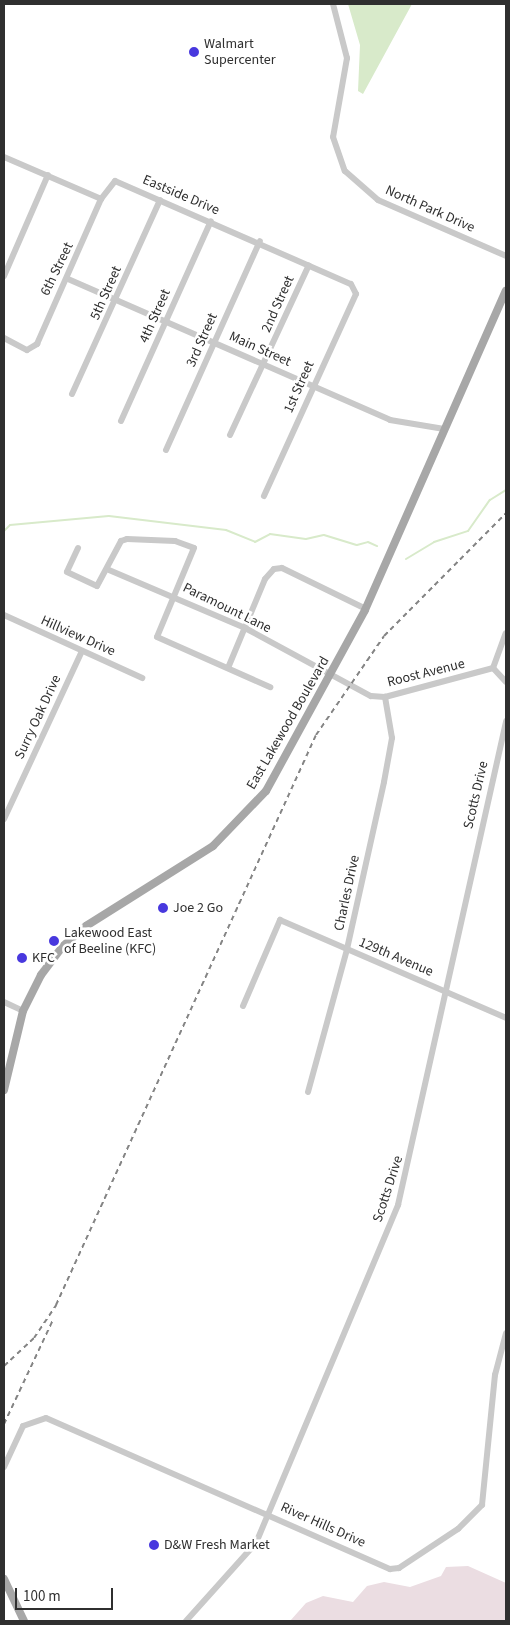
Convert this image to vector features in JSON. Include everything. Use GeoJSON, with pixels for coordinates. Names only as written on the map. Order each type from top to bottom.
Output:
{"type":"FeatureCollection","features":[{"type":"Feature","properties":{"kind":"main road","name":"East Lakewood Boulevard"},"geometry":{"type":"LineString","coordinates":[[4,1090],[23,1011],[40,975],[62,947],[86,926],[213,846],[243,820],[266,791],[331,676],[366,609],[506,291]]}},
{"type":"Feature","properties":{"kind":"main road"},"geometry":{"type":"LineString","coordinates":[[4,1579],[24,1621]]}},
{"type":"Feature","properties":{"kind":"street","name":"North Park Drive"},"geometry":{"type":"LineString","coordinates":[[334,4],[348,58],[333,137],[346,171],[378,200],[506,256]]}},
{"type":"Feature","properties":{"kind":"street"},"geometry":{"type":"LineString","coordinates":[[4,157],[101,199]]}},
{"type":"Feature","properties":{"kind":"street"},"geometry":{"type":"LineString","coordinates":[[4,276],[48,175]]}},
{"type":"Feature","properties":{"kind":"street","name":"Eastside Drive"},"geometry":{"type":"LineString","coordinates":[[101,199],[115,181],[260,241],[354,288]]}},
{"type":"Feature","properties":{"kind":"street","name":"6th Street"},"geometry":{"type":"LineString","coordinates":[[4,338],[27,350],[32,348],[68,279],[101,199]]}},
{"type":"Feature","properties":{"kind":"street","name":"5th Street"},"geometry":{"type":"LineString","coordinates":[[72,394],[117,300],[160,200]]}},
{"type":"Feature","properties":{"kind":"street","name":"4th Street"},"geometry":{"type":"LineString","coordinates":[[122,421],[211,221]]}},
{"type":"Feature","properties":{"kind":"street","name":"3rd Street"},"geometry":{"type":"LineString","coordinates":[[166,450],[260,241]]}},
{"type":"Feature","properties":{"kind":"street","name":"2nd Street"},"geometry":{"type":"LineString","coordinates":[[230,435],[309,265]]}},
{"type":"Feature","properties":{"kind":"street","name":"Main Street"},"geometry":{"type":"LineString","coordinates":[[68,279],[390,420],[444,429]]}},
{"type":"Feature","properties":{"kind":"street","name":"1st Street"},"geometry":{"type":"LineString","coordinates":[[264,496],[356,294],[354,288]]}},
{"type":"Feature","properties":{"kind":"street"},"geometry":{"type":"LineString","coordinates":[[78,548],[67,572],[97,586],[109,570],[121,541],[127,539],[174,541],[194,548],[158,637],[270,687]]}},
{"type":"Feature","properties":{"kind":"street"},"geometry":{"type":"LineString","coordinates":[[228,668],[268,573],[274,569],[282,568],[366,609]]}},
{"type":"Feature","properties":{"kind":"street","name":"Paramount Lane"},"geometry":{"type":"LineString","coordinates":[[109,570],[174,596],[245,628],[331,676]]}},
{"type":"Feature","properties":{"kind":"street","name":"Hillview Drive"},"geometry":{"type":"LineString","coordinates":[[4,615],[81,653],[142,678]]}},
{"type":"Feature","properties":{"kind":"street"},"geometry":{"type":"LineString","coordinates":[[506,633],[493,668],[506,682]]}},
{"type":"Feature","properties":{"kind":"street","name":"Surry Oak Drive"},"geometry":{"type":"LineString","coordinates":[[4,819],[81,653]]}},
{"type":"Feature","properties":{"kind":"street","name":"Roost Avenue"},"geometry":{"type":"LineString","coordinates":[[331,676],[357,692],[385,697],[493,668]]}},
{"type":"Feature","properties":{"kind":"street","name":"Charles Drive"},"geometry":{"type":"LineString","coordinates":[[308,1092],[347,950],[392,738],[385,697]]}},
{"type":"Feature","properties":{"kind":"street","name":"Scotts Drive"},"geometry":{"type":"LineString","coordinates":[[186,1621],[241,1564],[269,1514],[398,1205],[506,721]]}},
{"type":"Feature","properties":{"kind":"street","name":"129th Avenue"},"geometry":{"type":"LineString","coordinates":[[243,1006],[280,920],[506,1018]]}},
{"type":"Feature","properties":{"kind":"street"},"geometry":{"type":"LineString","coordinates":[[4,1002],[23,1011]]}},
{"type":"Feature","properties":{"kind":"street","name":"River Hills Drive"},"geometry":{"type":"LineString","coordinates":[[4,1468],[23,1426],[46,1418],[269,1514],[390,1569],[415,1561],[458,1529],[482,1505],[495,1375],[506,1333]]}},
{"type":"Feature","properties":{"kind":"shaded area"},"geometry":{"type":"Polygon","coordinates":[[[348,4],[412,4],[363,94],[358,91],[360,45],[348,4]]]}},
{"type":"Feature","properties":{"kind":"shaded area"},"geometry":{"type":"Polygon","coordinates":[[[468,1566],[506,1583],[506,1621],[290,1621],[306,1603],[323,1596],[353,1602],[367,1586],[384,1582],[410,1587],[441,1576],[446,1567],[468,1566]]]}},
{"type":"Feature","properties":{"kind":"waterway"},"geometry":{"type":"LineString","coordinates":[[406,559],[434,542],[468,531],[490,500],[506,490]]}},
{"type":"Feature","properties":{"kind":"waterway"},"geometry":{"type":"LineString","coordinates":[[4,531],[10,525],[109,516],[226,530],[255,542],[270,534],[306,539],[324,535],[357,545],[368,542],[377,546]]}},
{"type":"Feature","properties":{"kind":"railway"},"geometry":{"type":"LineString","coordinates":[[4,1366],[34,1338],[56,1305],[316,735],[384,636],[506,513]]}},
{"type":"Feature","properties":{"kind":"railway"},"geometry":{"type":"LineString","coordinates":[[4,1424],[53,1320]]}},
{"type":"Feature","properties":{"kind":"place","name":"Walmart Supercenter"},"geometry":{"type":"Point","coordinates":[194,52]}},
{"type":"Feature","properties":{"kind":"place","name":"Joe 2 Go"},"geometry":{"type":"Point","coordinates":[163,908]}},
{"type":"Feature","properties":{"kind":"place","name":"Lakewood East of Beeline (KFC)"},"geometry":{"type":"Point","coordinates":[54,941]}},
{"type":"Feature","properties":{"kind":"place","name":"KFC"},"geometry":{"type":"Point","coordinates":[22,958]}},
{"type":"Feature","properties":{"kind":"place","name":"D&W Fresh Market"},"geometry":{"type":"Point","coordinates":[154,1545]}}]}
